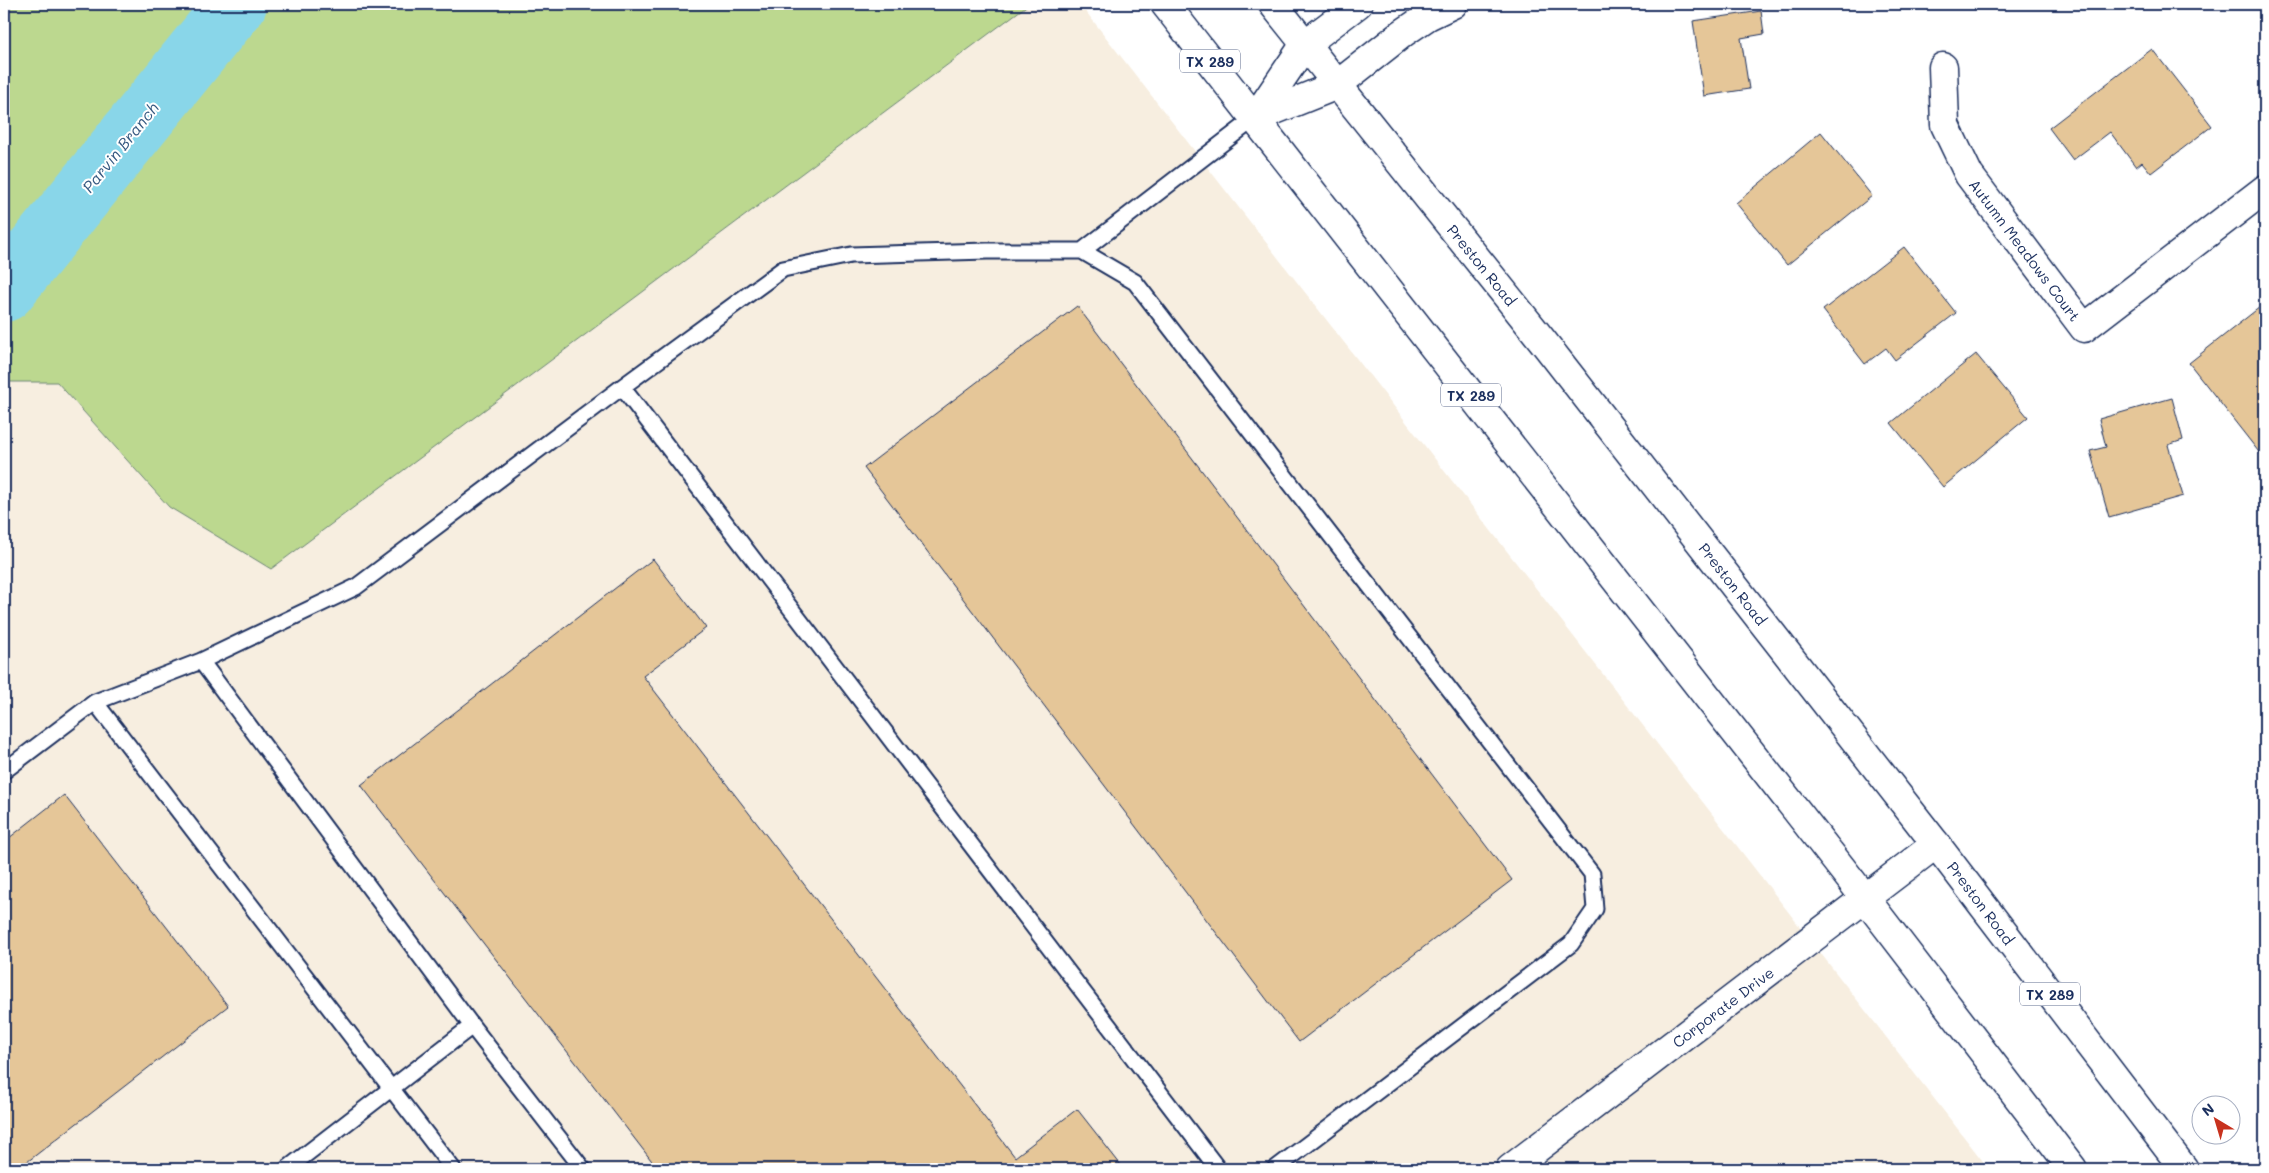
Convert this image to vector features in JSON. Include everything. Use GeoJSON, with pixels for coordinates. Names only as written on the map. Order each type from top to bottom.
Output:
{"type":"FeatureCollection","features":[{"type":"Feature","properties":{"kind":"main road","name":"TX 289"},"geometry":{"type":"LineString","coordinates":[[1165,4],[1688,674],[1866,898],[2073,1169]]}},
{"type":"Feature","properties":{"kind":"main road","name":"Preston Road"},"geometry":{"type":"LineString","coordinates":[[1274,4],[1542,340],[1936,844],[2184,1169]]}},
{"type":"Feature","properties":{"kind":"main road"},"geometry":{"type":"LineString","coordinates":[[1255,118],[1304,44],[1358,4]]}},
{"type":"Feature","properties":{"kind":"main road"},"geometry":{"type":"LineString","coordinates":[[1255,118],[1337,85],[1403,33],[1428,16],[1453,4]]}},
{"type":"Feature","properties":{"kind":"main road","name":"Autumn Meadows Court"},"geometry":{"type":"LineString","coordinates":[[1943,67],[1945,125],[1969,175],[2084,328],[2265,190]]}},
{"type":"Feature","properties":{"kind":"main road","name":"Corporate Drive"},"geometry":{"type":"LineString","coordinates":[[1510,1169],[1936,844]]}},
{"type":"Feature","properties":{"kind":"lane"},"geometry":{"type":"LineString","coordinates":[[1082,251],[1255,118]]}},
{"type":"Feature","properties":{"kind":"lane"},"geometry":{"type":"LineString","coordinates":[[4,772],[95,702],[201,660],[356,588],[622,386],[783,269],[851,256],[988,251],[1082,251],[1135,282],[1592,874],[1595,909],[1571,944],[1275,1169]]}},
{"type":"Feature","properties":{"kind":"lane"},"geometry":{"type":"LineString","coordinates":[[622,386],[1218,1169]]}},
{"type":"Feature","properties":{"kind":"lane"},"geometry":{"type":"LineString","coordinates":[[201,660],[472,1026],[582,1169]]}},
{"type":"Feature","properties":{"kind":"lane"},"geometry":{"type":"LineString","coordinates":[[95,702],[453,1169]]}},
{"type":"Feature","properties":{"kind":"lane"},"geometry":{"type":"LineString","coordinates":[[287,1169],[472,1026]]}},
{"type":"Feature","properties":{"kind":"shaded area"},"geometry":{"type":"Polygon","coordinates":[[[1029,4],[1080,4],[1989,1169],[4,1169],[4,382],[57,382],[169,507],[271,569],[1029,4]]]}},
{"type":"Feature","properties":{"kind":"green space"},"geometry":{"type":"Polygon","coordinates":[[[4,4],[1029,4],[271,569],[169,507],[57,382],[4,382],[4,4]]]}},
{"type":"Feature","properties":{"kind":"building"},"geometry":{"type":"Polygon","coordinates":[[[1761,11],[1764,34],[1741,38],[1749,89],[1704,96],[1693,21],[1761,11]]]}},
{"type":"Feature","properties":{"kind":"building"},"geometry":{"type":"Polygon","coordinates":[[[2152,49],[2212,126],[2151,173],[2142,162],[2136,167],[2110,132],[2073,160],[2049,128],[2152,49]]]}},
{"type":"Feature","properties":{"kind":"building"},"geometry":{"type":"Polygon","coordinates":[[[1821,132],[1872,196],[1787,265],[1736,203],[1821,132]]]}},
{"type":"Feature","properties":{"kind":"building"},"geometry":{"type":"Polygon","coordinates":[[[1904,247],[1956,313],[1895,360],[1886,348],[1865,364],[1823,310],[1904,247]]]}},
{"type":"Feature","properties":{"kind":"building"},"geometry":{"type":"Polygon","coordinates":[[[1077,306],[1512,880],[1299,1042],[864,468],[1077,306]]]}},
{"type":"Feature","properties":{"kind":"building"},"geometry":{"type":"Polygon","coordinates":[[[2260,307],[2265,314],[2265,454],[2262,456],[2189,363],[2260,307]]]}},
{"type":"Feature","properties":{"kind":"building"},"geometry":{"type":"Polygon","coordinates":[[[1976,354],[2028,417],[1943,487],[1891,423],[1976,354]]]}},
{"type":"Feature","properties":{"kind":"building"},"geometry":{"type":"Polygon","coordinates":[[[2172,398],[2183,440],[2168,445],[2183,496],[2109,517],[2090,451],[2106,447],[2099,419],[2172,398]]]}},
{"type":"Feature","properties":{"kind":"building"},"geometry":{"type":"Polygon","coordinates":[[[653,559],[706,628],[643,676],[1015,1157],[1077,1109],[1124,1169],[658,1169],[361,785],[653,559]]]}},
{"type":"Feature","properties":{"kind":"building"},"geometry":{"type":"Polygon","coordinates":[[[64,795],[228,1006],[18,1169],[4,1169],[4,842],[64,795]]]}},
{"type":"Feature","properties":{"kind":"waterway","name":"Parvin Branch"},"geometry":{"type":"LineString","coordinates":[[4,291],[236,4]]}}]}
